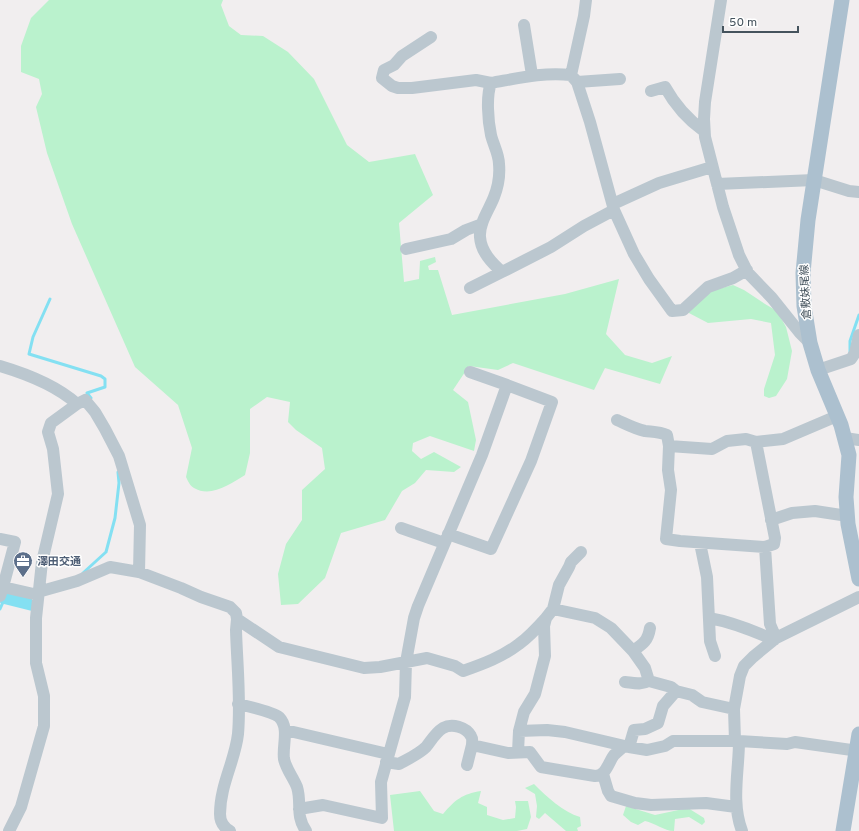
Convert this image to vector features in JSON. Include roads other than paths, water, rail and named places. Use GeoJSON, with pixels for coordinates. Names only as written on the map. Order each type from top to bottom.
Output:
{"type":"FeatureCollection","features":[{"type":"Feature","properties":{"kind":"main road","name":"倉敷妹尾線"},"geometry":{"type":"LineString","coordinates":[[842,0],[804,246],[803,273],[804,306],[810,343],[818,370],[837,416],[852,439],[849,455],[846,497],[859,579]]}},
{"type":"Feature","properties":{"kind":"main road"},"geometry":{"type":"LineString","coordinates":[[843,831],[858,750],[859,734]]}},
{"type":"Feature","properties":{"kind":"street"},"geometry":{"type":"LineString","coordinates":[[586,0],[574,78],[590,122],[614,207],[634,254],[649,279],[672,311],[683,310],[708,287],[733,278],[747,270]]}},
{"type":"Feature","properties":{"kind":"street"},"geometry":{"type":"LineString","coordinates":[[721,0],[705,102],[704,131],[712,167],[739,255],[747,270],[810,343]]}},
{"type":"Feature","properties":{"kind":"street"},"geometry":{"type":"LineString","coordinates":[[524,26],[532,75]]}},
{"type":"Feature","properties":{"kind":"street"},"geometry":{"type":"LineString","coordinates":[[431,37],[402,56],[394,65],[384,70],[382,78],[392,86],[398,88],[412,88],[476,80],[491,83],[532,75],[554,73],[574,78],[620,79]]}},
{"type":"Feature","properties":{"kind":"street"},"geometry":{"type":"LineString","coordinates":[[491,83],[489,89],[489,112],[491,134],[499,162],[499,178],[495,196],[482,224],[480,237],[484,253],[502,272]]}},
{"type":"Feature","properties":{"kind":"street"},"geometry":{"type":"LineString","coordinates":[[651,91],[665,86],[674,102],[693,123],[704,131]]}},
{"type":"Feature","properties":{"kind":"street"},"geometry":{"type":"LineString","coordinates":[[470,288],[551,247],[614,207],[659,183],[712,167]]}},
{"type":"Feature","properties":{"kind":"street"},"geometry":{"type":"LineString","coordinates":[[717,184],[814,180],[849,191],[859,192]]}},
{"type":"Feature","properties":{"kind":"street"},"geometry":{"type":"LineString","coordinates":[[406,249],[451,239],[466,230],[482,224]]}},
{"type":"Feature","properties":{"kind":"street"},"geometry":{"type":"LineString","coordinates":[[818,370],[851,359],[855,353],[859,335]]}},
{"type":"Feature","properties":{"kind":"street"},"geometry":{"type":"LineString","coordinates":[[0,366],[22,372],[66,394],[77,404]]}},
{"type":"Feature","properties":{"kind":"street"},"geometry":{"type":"LineString","coordinates":[[401,528],[492,548],[531,461],[552,402],[507,384],[470,372]]}},
{"type":"Feature","properties":{"kind":"street"},"geometry":{"type":"LineString","coordinates":[[299,809],[323,805],[382,818],[382,782],[387,758],[405,697],[406,662],[414,618],[446,538],[482,455],[507,384]]}},
{"type":"Feature","properties":{"kind":"street"},"geometry":{"type":"LineString","coordinates":[[9,831],[21,807],[44,726],[44,696],[36,663],[36,618],[42,562],[58,494],[52,449],[48,432],[51,423],[85,400],[95,412],[119,456],[140,525],[139,572]]}},
{"type":"Feature","properties":{"kind":"street"},"geometry":{"type":"LineString","coordinates":[[669,446],[712,449],[727,441],[746,439],[756,442],[783,439],[837,416]]}},
{"type":"Feature","properties":{"kind":"street"},"geometry":{"type":"LineString","coordinates":[[617,420],[645,431],[668,435],[668,470],[671,490],[666,539],[700,543],[765,547],[774,544],[775,538],[772,520],[756,442]]}},
{"type":"Feature","properties":{"kind":"street"},"geometry":{"type":"LineString","coordinates":[[772,520],[792,513],[815,511],[848,516]]}},
{"type":"Feature","properties":{"kind":"street"},"geometry":{"type":"LineString","coordinates":[[0,539],[15,542],[2,591],[38,595],[75,582],[110,567],[139,572],[230,607],[238,619],[279,647],[364,668],[427,658],[455,666],[463,671],[491,661],[521,644],[550,614]]}},
{"type":"Feature","properties":{"kind":"street"},"geometry":{"type":"LineString","coordinates":[[700,543],[707,577],[710,640],[715,656]]}},
{"type":"Feature","properties":{"kind":"street"},"geometry":{"type":"LineString","coordinates":[[765,547],[770,624],[775,639]]}},
{"type":"Feature","properties":{"kind":"street"},"geometry":{"type":"LineString","coordinates":[[518,752],[519,732],[524,712],[535,694],[545,656],[544,626],[550,614],[562,579],[571,562],[581,552]]}},
{"type":"Feature","properties":{"kind":"street"},"geometry":{"type":"LineString","coordinates":[[742,831],[738,821],[736,807],[737,741],[734,709],[740,676],[744,666],[775,639],[859,597]]}},
{"type":"Feature","properties":{"kind":"street"},"geometry":{"type":"LineString","coordinates":[[550,614],[595,618],[611,628],[633,651],[645,668],[650,681]]}},
{"type":"Feature","properties":{"kind":"street"},"geometry":{"type":"LineString","coordinates":[[708,618],[727,621],[775,639]]}},
{"type":"Feature","properties":{"kind":"street"},"geometry":{"type":"LineString","coordinates":[[230,831],[221,823],[220,813],[222,788],[235,751],[238,734],[236,630],[238,619]]}},
{"type":"Feature","properties":{"kind":"street"},"geometry":{"type":"LineString","coordinates":[[633,651],[649,638],[650,628]]}},
{"type":"Feature","properties":{"kind":"street"},"geometry":{"type":"LineString","coordinates":[[625,682],[636,684],[650,681],[671,687],[676,691],[692,695],[702,702],[734,709]]}},
{"type":"Feature","properties":{"kind":"street"},"geometry":{"type":"LineString","coordinates":[[472,745],[508,753],[530,752],[541,767],[600,776],[603,774],[614,755],[626,746],[634,730],[645,729],[658,723],[663,706],[676,691]]}},
{"type":"Feature","properties":{"kind":"street"},"geometry":{"type":"LineString","coordinates":[[238,704],[279,717],[282,722],[285,730],[284,759],[296,786],[299,818],[306,831]]}},
{"type":"Feature","properties":{"kind":"street"},"geometry":{"type":"LineString","coordinates":[[285,730],[387,758],[399,764],[416,755],[425,748],[436,734],[444,728],[452,726],[460,727],[468,732],[472,737],[468,765]]}},
{"type":"Feature","properties":{"kind":"street"},"geometry":{"type":"LineString","coordinates":[[519,732],[547,730],[566,732],[647,750],[664,746],[673,741],[737,741],[787,744],[795,742],[858,750]]}},
{"type":"Feature","properties":{"kind":"street"},"geometry":{"type":"LineString","coordinates":[[603,774],[611,796],[635,803],[651,805],[706,803],[736,807]]}},
{"type":"Feature","properties":{"kind":"water"},"geometry":{"type":"Polygon","coordinates":[[[9,591],[32,598],[32,611],[0,603],[2,595],[9,591]]]}},
{"type":"Feature","properties":{"kind":"waterway"},"geometry":{"type":"LineString","coordinates":[[50,299],[33,337],[29,354],[101,376],[105,379],[105,387],[87,393],[91,398]]}},
{"type":"Feature","properties":{"kind":"waterway"},"geometry":{"type":"LineString","coordinates":[[850,354],[850,341],[859,315]]}},
{"type":"Feature","properties":{"kind":"waterway"},"geometry":{"type":"LineString","coordinates":[[83,573],[106,552],[115,518],[119,483],[118,472]]}},
{"type":"Feature","properties":{"kind":"waterway"},"geometry":{"type":"LineString","coordinates":[[0,609],[4,600]]}},
{"type":"Feature","properties":{"kind":"place","name":"澤田交通"},"geometry":{"type":"Point","coordinates":[23,578]}}]}
